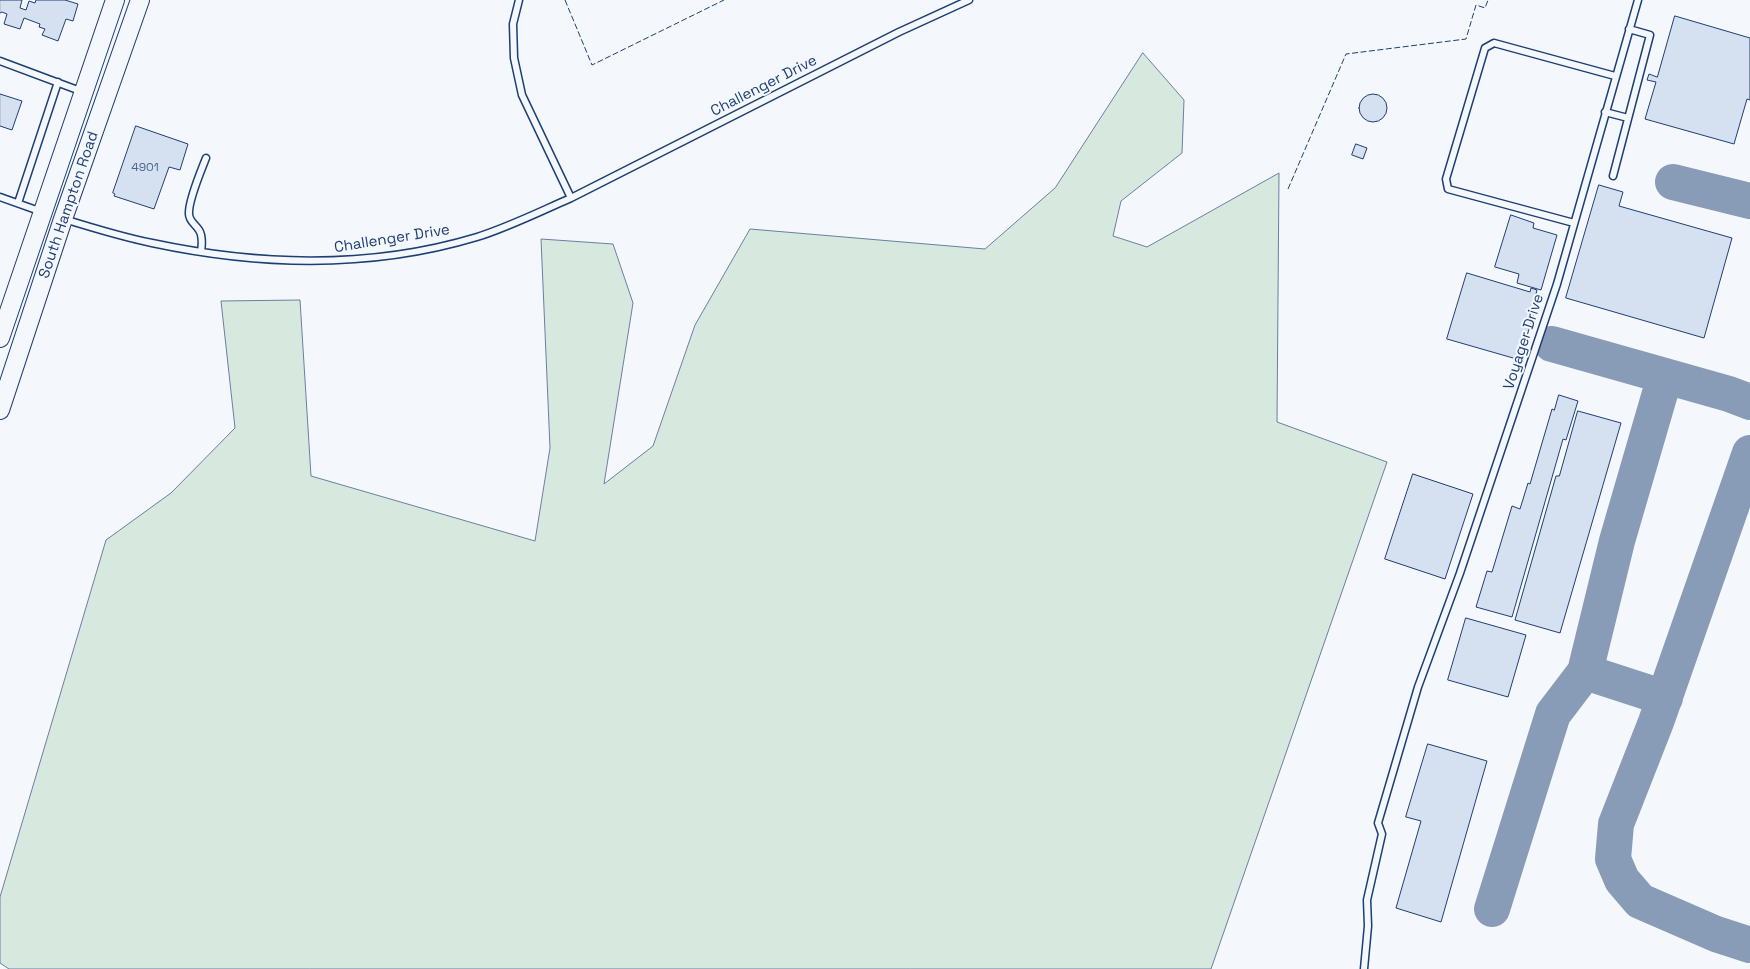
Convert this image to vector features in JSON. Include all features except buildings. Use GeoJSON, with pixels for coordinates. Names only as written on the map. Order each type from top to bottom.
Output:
{"type":"FeatureCollection","features":[{"type":"Feature","properties":{"kind":"main road","name":"South Hampton Road"},"geometry":{"type":"LineString","coordinates":[[0,338],[115,0]]}},
{"type":"Feature","properties":{"kind":"main road","name":"South Hampton Road"},"geometry":{"type":"LineString","coordinates":[[0,410],[63,219],[140,0]]}},
{"type":"Feature","properties":{"kind":"main road"},"geometry":{"type":"LineString","coordinates":[[43,212],[63,219]]}},
{"type":"Feature","properties":{"kind":"lane"},"geometry":{"type":"LineString","coordinates":[[519,0],[513,32],[514,58],[522,95],[571,198]]}},
{"type":"Feature","properties":{"kind":"lane","name":"Challenger Drive"},"geometry":{"type":"LineString","coordinates":[[63,219],[133,238],[201,252],[284,262],[328,261],[382,256],[441,246],[478,236],[571,198],[899,32],[969,0]]}},
{"type":"Feature","properties":{"kind":"lane","name":"Voyager Drive"},"geometry":{"type":"LineString","coordinates":[[1364,969],[1368,926],[1366,900],[1382,834],[1378,823],[1418,687],[1463,564],[1557,284],[1638,0]]}},
{"type":"Feature","properties":{"kind":"lane"},"geometry":{"type":"LineString","coordinates":[[1613,176],[1650,35],[1629,29]]}},
{"type":"Feature","properties":{"kind":"lane"},"geometry":{"type":"LineString","coordinates":[[1574,223],[1448,188],[1446,179],[1485,48],[1494,42],[1616,76]]}},
{"type":"Feature","properties":{"kind":"lane"},"geometry":{"type":"LineString","coordinates":[[0,61],[84,92]]}},
{"type":"Feature","properties":{"kind":"lane"},"geometry":{"type":"LineString","coordinates":[[18,203],[58,82]]}},
{"type":"Feature","properties":{"kind":"lane"},"geometry":{"type":"LineString","coordinates":[[1605,112],[1628,118]]}},
{"type":"Feature","properties":{"kind":"lane"},"geometry":{"type":"LineString","coordinates":[[201,252],[200,230],[190,220],[188,215],[206,158]]}},
{"type":"Feature","properties":{"kind":"lane"},"geometry":{"type":"LineString","coordinates":[[0,197],[43,212]]}},
{"type":"Feature","properties":{"kind":"shaded area"},"geometry":{"type":"Polygon","coordinates":[[[1143,53],[1184,100],[1182,153],[1121,201],[1113,236],[1147,247],[1279,173],[1277,422],[1387,462],[1211,969],[9,969],[0,963],[0,897],[106,540],[171,493],[235,428],[221,301],[300,300],[311,476],[535,541],[550,448],[541,239],[613,244],[633,303],[604,484],[653,446],[695,325],[750,229],[985,249],[1055,188],[1143,53]]]}},
{"type":"Feature","properties":{"kind":"taxiway"},"geometry":{"type":"LineString","coordinates":[[1673,182],[1750,201]]}},
{"type":"Feature","properties":{"kind":"taxiway"},"geometry":{"type":"LineString","coordinates":[[1552,344],[1729,394],[1750,402]]}},
{"type":"Feature","properties":{"kind":"taxiway"},"geometry":{"type":"LineString","coordinates":[[1585,672],[1617,541],[1665,376]]}},
{"type":"Feature","properties":{"kind":"taxiway"},"geometry":{"type":"LineString","coordinates":[[1750,453],[1656,722],[1616,824],[1613,859],[1622,880],[1640,901],[1716,934],[1750,945]]}},
{"type":"Feature","properties":{"kind":"taxiway"},"geometry":{"type":"LineString","coordinates":[[1492,909],[1553,714],[1585,672],[1665,698]]}},
{"type":"Feature","properties":{"kind":"fence"},"geometry":{"type":"LineString","coordinates":[[565,0],[592,65],[724,0]]}},
{"type":"Feature","properties":{"kind":"fence"},"geometry":{"type":"LineString","coordinates":[[1288,189],[1346,54],[1466,39],[1476,5],[1485,8],[1488,0]]}}]}
